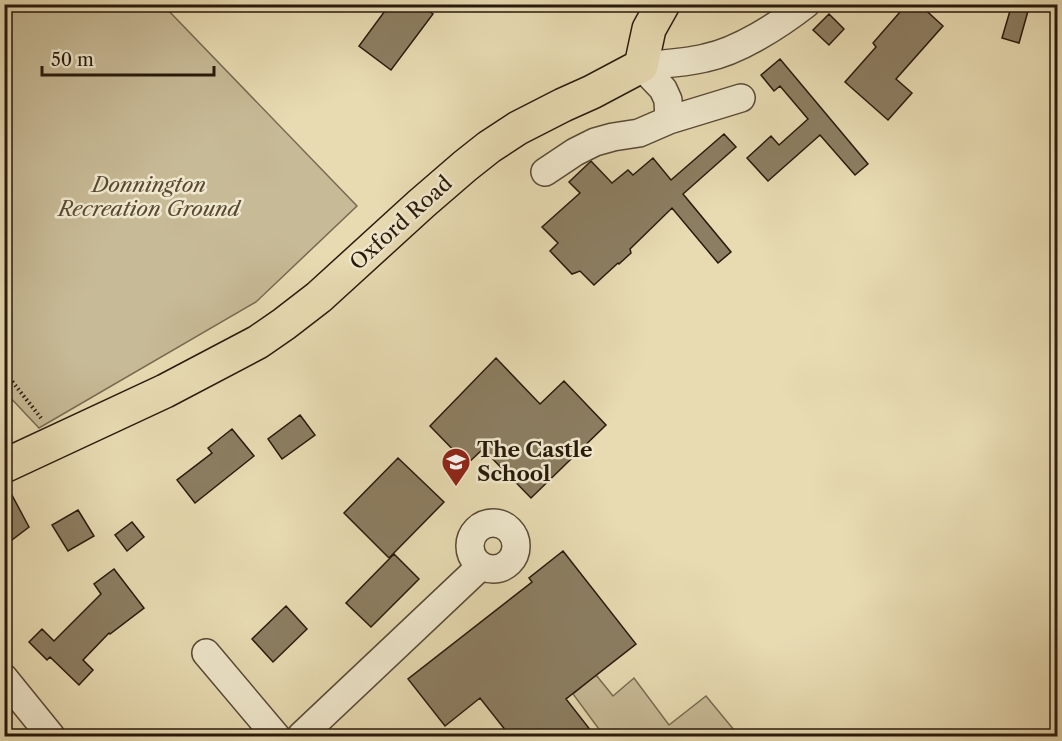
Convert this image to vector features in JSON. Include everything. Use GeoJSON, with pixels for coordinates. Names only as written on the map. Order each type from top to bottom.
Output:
{"type":"FeatureCollection","features":[{"type":"Feature","properties":{"kind":"main road"},"geometry":{"type":"LineString","coordinates":[[641,66],[649,29],[663,4]]}},
{"type":"Feature","properties":{"kind":"main road","name":"Oxford Road"},"geometry":{"type":"LineString","coordinates":[[4,466],[165,391],[258,342],[319,297],[421,204],[489,147],[518,128],[641,66]]}},
{"type":"Feature","properties":{"kind":"street","name":"Oxford Road"},"geometry":{"type":"LineString","coordinates":[[641,66],[707,58],[720,54],[761,35],[806,4]]}},
{"type":"Feature","properties":{"kind":"street"},"geometry":{"type":"LineString","coordinates":[[641,66],[663,89],[668,100],[669,120]]}},
{"type":"Feature","properties":{"kind":"street"},"geometry":{"type":"LineString","coordinates":[[544,172],[595,142],[639,133],[669,120],[741,98]]}},
{"type":"Feature","properties":{"kind":"street"},"geometry":{"type":"LineString","coordinates":[[301,736],[481,566]]}},
{"type":"Feature","properties":{"kind":"street"},"geometry":{"type":"LineString","coordinates":[[206,653],[276,736]]}},
{"type":"Feature","properties":{"kind":"street"},"geometry":{"type":"LineString","coordinates":[[4,678],[51,736]]}},
{"type":"Feature","properties":{"kind":"path"},"geometry":{"type":"LineString","coordinates":[[4,371],[59,441]]}},
{"type":"Feature","properties":{"kind":"green space","name":"Donnington Recreation Ground"},"geometry":{"type":"Polygon","coordinates":[[[5,4],[163,5],[357,206],[256,302],[39,428],[5,392],[5,4]]]}},
{"type":"Feature","properties":{"kind":"green space"},"geometry":{"type":"Polygon","coordinates":[[[596,675],[613,696],[634,678],[669,725],[706,696],[739,736],[604,736],[573,694],[596,675]]]}},
{"type":"Feature","properties":{"kind":"building"},"geometry":{"type":"Polygon","coordinates":[[[390,4],[419,4],[433,14],[391,70],[359,46],[390,4]]]}},
{"type":"Feature","properties":{"kind":"building"},"geometry":{"type":"Polygon","coordinates":[[[907,4],[919,4],[943,26],[896,79],[912,93],[888,120],[845,82],[876,47],[873,43],[907,4]]]}},
{"type":"Feature","properties":{"kind":"building"},"geometry":{"type":"Polygon","coordinates":[[[1012,4],[1030,4],[1019,43],[1002,38],[1012,4]]]}},
{"type":"Feature","properties":{"kind":"building"},"geometry":{"type":"Polygon","coordinates":[[[829,14],[844,29],[829,45],[813,30],[829,14]]]}},
{"type":"Feature","properties":{"kind":"building"},"geometry":{"type":"Polygon","coordinates":[[[780,59],[868,164],[855,175],[820,135],[768,181],[747,158],[771,136],[779,145],[808,119],[780,86],[774,91],[761,75],[780,59]]]}},
{"type":"Feature","properties":{"kind":"building"},"geometry":{"type":"Polygon","coordinates":[[[724,134],[736,147],[683,194],[731,252],[718,263],[672,208],[630,249],[631,253],[594,285],[580,271],[572,274],[550,251],[558,243],[542,227],[580,193],[569,182],[591,161],[612,183],[628,170],[633,175],[653,158],[671,180],[724,134]]]}},
{"type":"Feature","properties":{"kind":"building"},"geometry":{"type":"Polygon","coordinates":[[[496,358],[540,404],[564,381],[606,425],[531,498],[483,449],[467,464],[430,426],[496,358]]]}},
{"type":"Feature","properties":{"kind":"building"},"geometry":{"type":"Polygon","coordinates":[[[300,415],[315,435],[282,459],[268,439],[300,415]]]}},
{"type":"Feature","properties":{"kind":"building"},"geometry":{"type":"Polygon","coordinates":[[[232,429],[254,456],[195,503],[177,480],[212,453],[208,448],[232,429]]]}},
{"type":"Feature","properties":{"kind":"building"},"geometry":{"type":"Polygon","coordinates":[[[398,458],[444,502],[389,558],[344,513],[398,458]]]}},
{"type":"Feature","properties":{"kind":"building"},"geometry":{"type":"Polygon","coordinates":[[[4,484],[29,527],[4,546],[4,484]]]}},
{"type":"Feature","properties":{"kind":"building"},"geometry":{"type":"Polygon","coordinates":[[[78,510],[94,536],[68,551],[52,525],[78,510]]]}},
{"type":"Feature","properties":{"kind":"building"},"geometry":{"type":"Polygon","coordinates":[[[132,522],[144,537],[127,551],[115,535],[132,522]]]}},
{"type":"Feature","properties":{"kind":"building"},"geometry":{"type":"Polygon","coordinates":[[[563,551],[636,644],[566,699],[595,736],[510,736],[480,698],[445,726],[408,679],[532,582],[529,578],[563,551]]]}},
{"type":"Feature","properties":{"kind":"building"},"geometry":{"type":"Polygon","coordinates":[[[394,554],[419,579],[371,627],[346,603],[394,554]]]}},
{"type":"Feature","properties":{"kind":"building"},"geometry":{"type":"Polygon","coordinates":[[[114,569],[144,608],[109,633],[83,660],[93,670],[79,685],[50,657],[47,660],[29,642],[42,629],[54,641],[101,594],[94,584],[114,569]]]}},
{"type":"Feature","properties":{"kind":"building"},"geometry":{"type":"Polygon","coordinates":[[[286,606],[307,629],[273,662],[252,639],[286,606]]]}},
{"type":"Feature","properties":{"kind":"place","name":"The Castle School"},"geometry":{"type":"Point","coordinates":[456,488]}}]}
